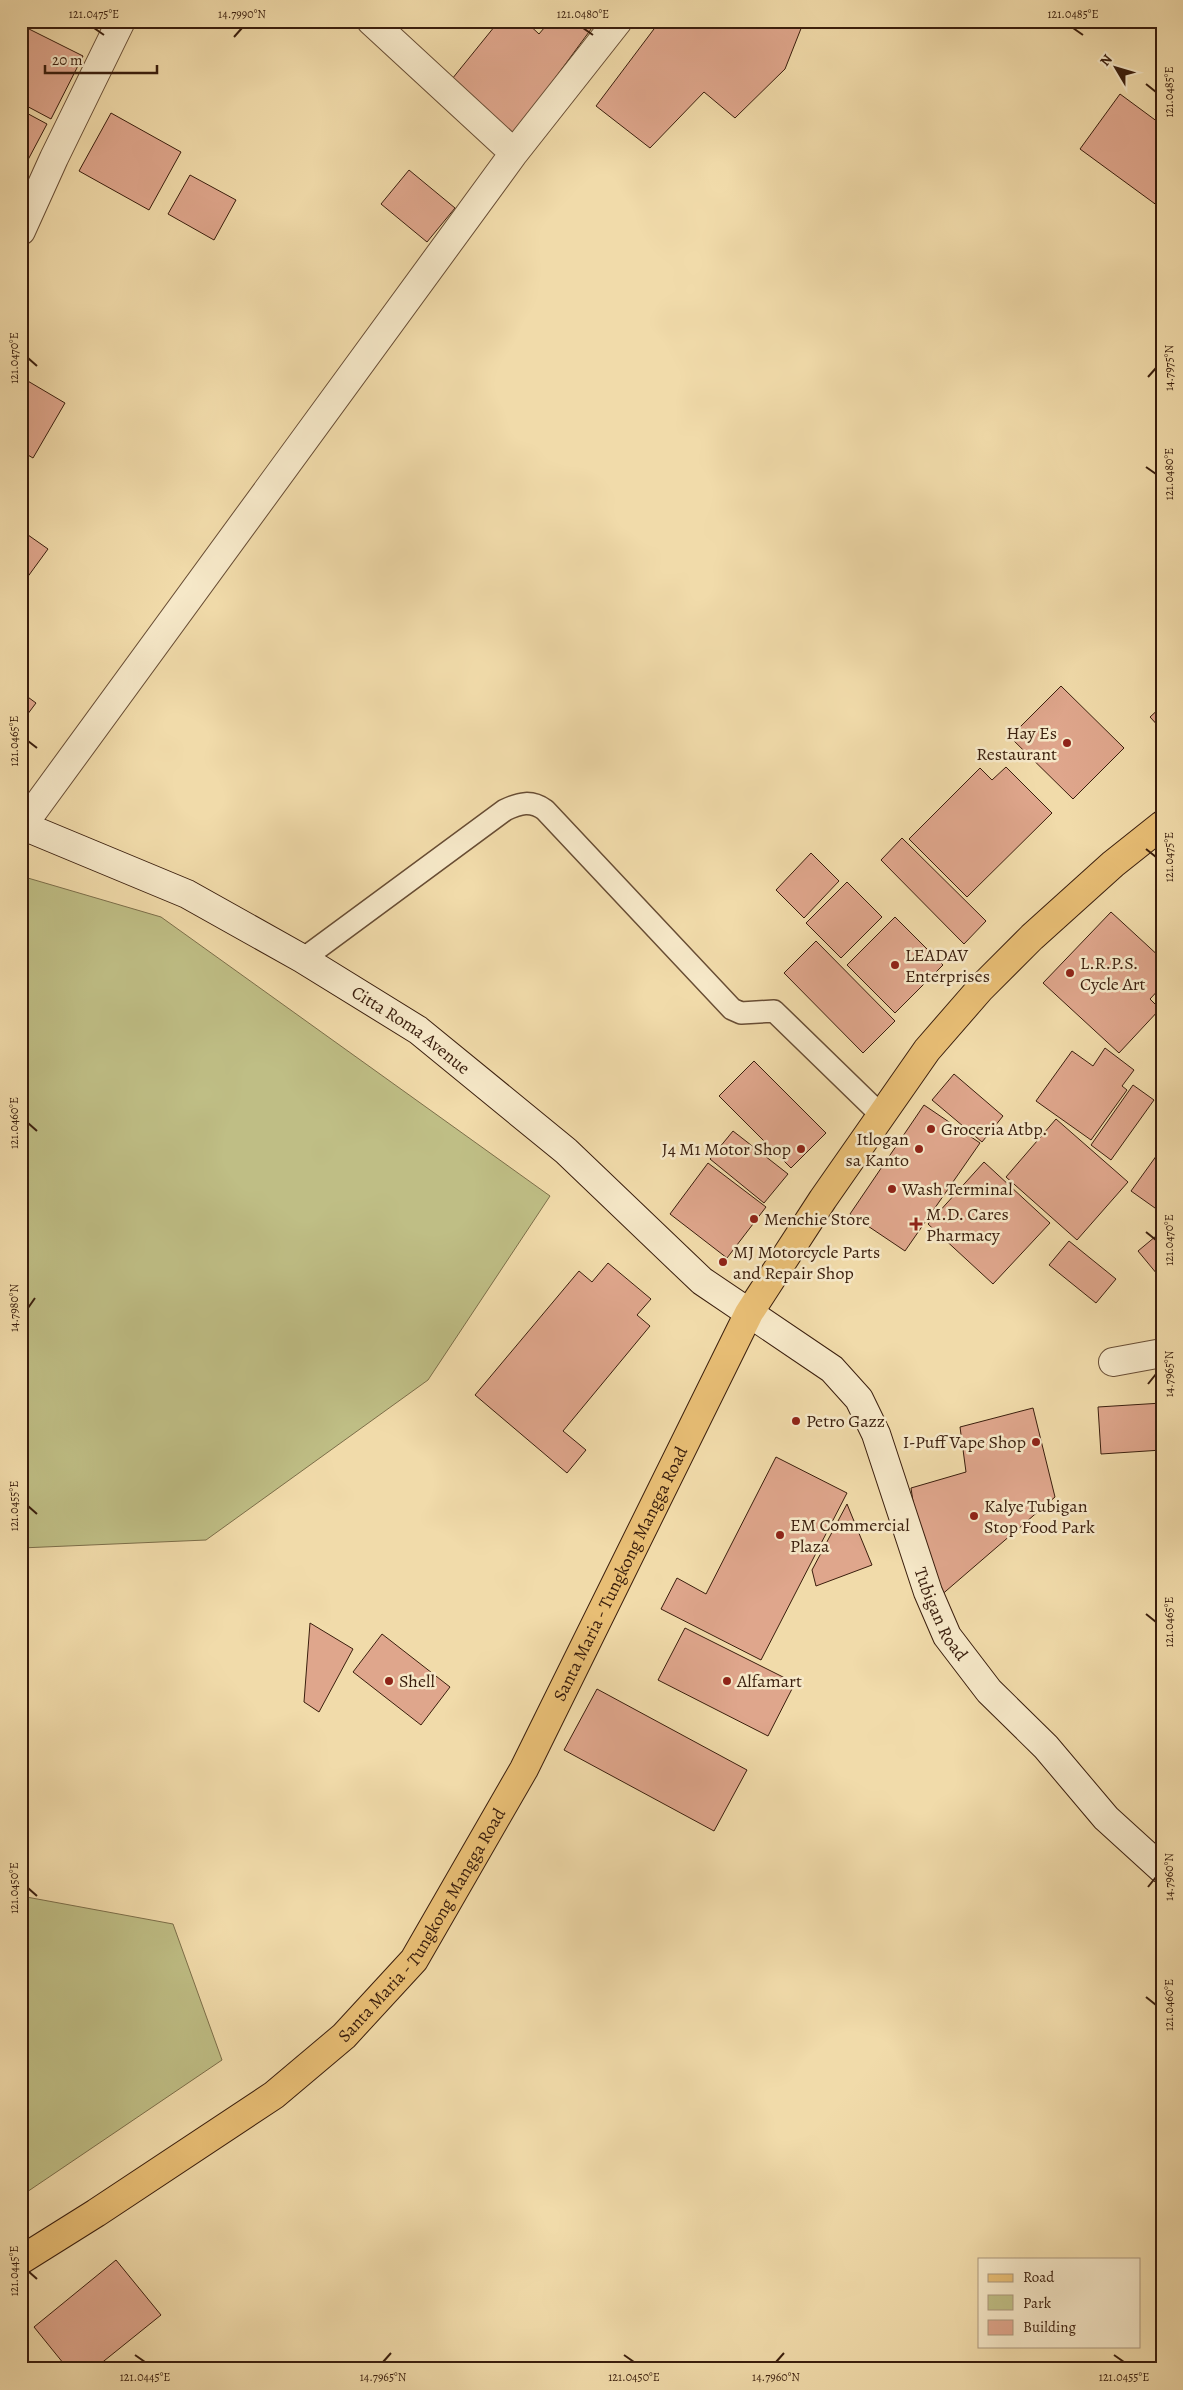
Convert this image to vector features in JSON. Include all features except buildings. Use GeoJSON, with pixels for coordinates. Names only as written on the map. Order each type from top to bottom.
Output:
{"type":"FeatureCollection","features":[{"type":"Feature","properties":{"kind":"main road","name":"Santa Maria - Tungkong Mangga Road"},"geometry":{"type":"LineString","coordinates":[[21,2260],[96,2213],[274,2095],[344,2036],[414,1960],[524,1769],[749,1313],[881,1115],[928,1050],[980,989],[1032,937],[1113,864],[1162,825]]}},
{"type":"Feature","properties":{"kind":"street"},"geometry":{"type":"LineString","coordinates":[[21,230],[121,21]]}},
{"type":"Feature","properties":{"kind":"street"},"geometry":{"type":"LineString","coordinates":[[371,21],[514,153]]}},
{"type":"Feature","properties":{"kind":"street"},"geometry":{"type":"LineString","coordinates":[[22,825],[514,153],[618,21]]}},
{"type":"Feature","properties":{"kind":"street","name":"Citta Roma Avenue"},"geometry":{"type":"LineString","coordinates":[[22,825],[187,894],[365,996],[433,1042],[566,1151],[702,1281],[749,1313]]}},
{"type":"Feature","properties":{"kind":"street","name":"Tubigan Road"},"geometry":{"type":"LineString","coordinates":[[749,1313],[832,1369],[859,1399],[876,1434],[928,1592],[946,1636],[990,1691],[1046,1747],[1106,1818],[1162,1869]]}},
{"type":"Feature","properties":{"kind":"street"},"geometry":{"type":"LineString","coordinates":[[1113,1362],[1162,1354]]}},
{"type":"Feature","properties":{"kind":"lane"},"geometry":{"type":"LineString","coordinates":[[303,959],[505,810],[528,803],[538,805],[545,810],[732,1009],[741,1013],[774,1010],[881,1115]]}},
{"type":"Feature","properties":{"kind":"green space"},"geometry":{"type":"Polygon","coordinates":[[[21,876],[161,917],[550,1196],[428,1380],[206,1540],[21,1548],[21,876]]]}},
{"type":"Feature","properties":{"kind":"green space"},"geometry":{"type":"Polygon","coordinates":[[[21,1896],[173,1924],[222,2060],[21,2196],[21,1896]]]}},
{"type":"Feature","properties":{"kind":"place","name":"Hay Es Restaurant"},"geometry":{"type":"Point","coordinates":[1067,743]}},
{"type":"Feature","properties":{"kind":"place","name":"LEADAV Enterprises"},"geometry":{"type":"Point","coordinates":[895,965]}},
{"type":"Feature","properties":{"kind":"place","name":"L.R.P.S. Cycle Art"},"geometry":{"type":"Point","coordinates":[1070,973]}},
{"type":"Feature","properties":{"kind":"place","name":"Groceria Atbp."},"geometry":{"type":"Point","coordinates":[931,1129]}},
{"type":"Feature","properties":{"kind":"place","name":"J4 M1 Motor Shop"},"geometry":{"type":"Point","coordinates":[801,1149]}},
{"type":"Feature","properties":{"kind":"place","name":"Itlogan sa Kanto"},"geometry":{"type":"Point","coordinates":[919,1149]}},
{"type":"Feature","properties":{"kind":"place","name":"Wash Terminal"},"geometry":{"type":"Point","coordinates":[892,1189]}},
{"type":"Feature","properties":{"kind":"place","name":"Menchie Store"},"geometry":{"type":"Point","coordinates":[754,1219]}},
{"type":"Feature","properties":{"kind":"place","name":"M.D. Cares Pharmacy"},"geometry":{"type":"Point","coordinates":[916,1224]}},
{"type":"Feature","properties":{"kind":"place","name":"MJ Motorcycle Parts and Repair Shop"},"geometry":{"type":"Point","coordinates":[723,1262]}},
{"type":"Feature","properties":{"kind":"place","name":"Petro Gazz"},"geometry":{"type":"Point","coordinates":[796,1421]}},
{"type":"Feature","properties":{"kind":"place","name":"I-Puff Vape Shop"},"geometry":{"type":"Point","coordinates":[1036,1442]}},
{"type":"Feature","properties":{"kind":"place","name":"Kalye Tubigan Stop Food Park"},"geometry":{"type":"Point","coordinates":[974,1516]}},
{"type":"Feature","properties":{"kind":"place","name":"EM Commercial Plaza"},"geometry":{"type":"Point","coordinates":[780,1535]}},
{"type":"Feature","properties":{"kind":"place","name":"Shell"},"geometry":{"type":"Point","coordinates":[389,1681]}},
{"type":"Feature","properties":{"kind":"place","name":"Alfamart"},"geometry":{"type":"Point","coordinates":[727,1681]}}]}
